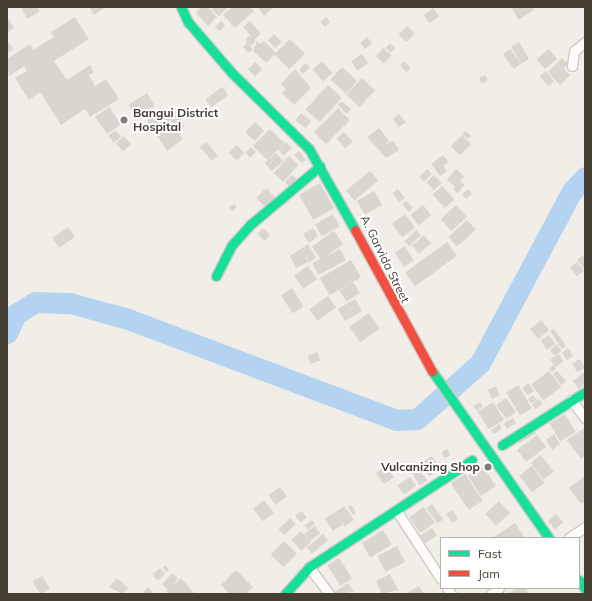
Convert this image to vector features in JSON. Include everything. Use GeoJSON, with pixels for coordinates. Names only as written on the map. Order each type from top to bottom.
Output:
{"type":"FeatureCollection","features":[{"type":"Feature","properties":{"kind":"main road","name":"A. Garvida Street"},"geometry":{"type":"LineString","coordinates":[[181,7],[188,22],[232,73],[308,149],[320,166],[345,206],[413,342],[465,422],[547,537]]}},
{"type":"Feature","properties":{"kind":"main road"},"geometry":{"type":"LineString","coordinates":[[216,276],[227,252],[251,224],[320,166]]}},
{"type":"Feature","properties":{"kind":"main road"},"geometry":{"type":"LineString","coordinates":[[502,445],[585,392]]}},
{"type":"Feature","properties":{"kind":"main road"},"geometry":{"type":"LineString","coordinates":[[285,594],[309,567],[472,460]]}},
{"type":"Feature","properties":{"kind":"street"},"geometry":{"type":"LineString","coordinates":[[572,66],[574,52],[585,42]]}},
{"type":"Feature","properties":{"kind":"street"},"geometry":{"type":"LineString","coordinates":[[571,400],[585,418]]}},
{"type":"Feature","properties":{"kind":"street"},"geometry":{"type":"LineString","coordinates":[[396,510],[440,577]]}},
{"type":"Feature","properties":{"kind":"street"},"geometry":{"type":"LineString","coordinates":[[570,537],[585,527]]}},
{"type":"Feature","properties":{"kind":"street"},"geometry":{"type":"LineString","coordinates":[[309,567],[329,594]]}},
{"type":"Feature","properties":{"kind":"building"},"geometry":{"type":"Polygon","coordinates":[[[21,7],[37,7],[40,11],[27,19],[21,7]]]}},
{"type":"Feature","properties":{"kind":"building"},"geometry":{"type":"Polygon","coordinates":[[[89,7],[106,7],[94,15],[89,7]]]}},
{"type":"Feature","properties":{"kind":"building"},"geometry":{"type":"Polygon","coordinates":[[[201,7],[208,7],[217,17],[208,26],[196,13],[201,7]]]}},
{"type":"Feature","properties":{"kind":"building"},"geometry":{"type":"Polygon","coordinates":[[[215,7],[228,7],[219,16],[212,10],[215,7]]]}},
{"type":"Feature","properties":{"kind":"building"},"geometry":{"type":"Polygon","coordinates":[[[232,7],[250,7],[254,11],[235,28],[223,15],[232,7]]]}},
{"type":"Feature","properties":{"kind":"building"},"geometry":{"type":"Polygon","coordinates":[[[258,7],[274,7],[264,16],[258,7]]]}},
{"type":"Feature","properties":{"kind":"building"},"geometry":{"type":"Polygon","coordinates":[[[532,7],[534,10],[518,20],[512,8],[532,7]]]}},
{"type":"Feature","properties":{"kind":"building"},"geometry":{"type":"Polygon","coordinates":[[[433,8],[439,16],[429,23],[423,15],[433,8]]]}},
{"type":"Feature","properties":{"kind":"building"},"geometry":{"type":"Polygon","coordinates":[[[7,17],[14,28],[7,33],[7,17]]]}},
{"type":"Feature","properties":{"kind":"building"},"geometry":{"type":"Polygon","coordinates":[[[75,17],[89,39],[54,61],[67,80],[90,65],[94,72],[89,75],[95,86],[106,79],[119,99],[90,117],[85,109],[61,125],[40,92],[29,100],[15,78],[27,71],[24,66],[9,76],[7,59],[30,44],[33,50],[54,37],[51,32],[75,17]]]}},
{"type":"Feature","properties":{"kind":"building"},"geometry":{"type":"Polygon","coordinates":[[[326,17],[330,22],[325,27],[320,22],[326,17]]]}},
{"type":"Feature","properties":{"kind":"building"},"geometry":{"type":"Polygon","coordinates":[[[221,21],[225,25],[220,31],[215,27],[221,21]]]}},
{"type":"Feature","properties":{"kind":"building"},"geometry":{"type":"Polygon","coordinates":[[[250,21],[261,34],[254,40],[243,27],[250,21]]]}},
{"type":"Feature","properties":{"kind":"building"},"geometry":{"type":"Polygon","coordinates":[[[407,26],[415,34],[406,42],[399,34],[407,26]]]}},
{"type":"Feature","properties":{"kind":"building"},"geometry":{"type":"Polygon","coordinates":[[[274,34],[282,42],[275,48],[268,40],[274,34]]]}},
{"type":"Feature","properties":{"kind":"building"},"geometry":{"type":"Polygon","coordinates":[[[248,36],[252,36],[254,40],[252,44],[248,44],[246,42],[246,38],[248,36]]]}},
{"type":"Feature","properties":{"kind":"building"},"geometry":{"type":"Polygon","coordinates":[[[367,37],[372,43],[365,49],[360,43],[367,37]]]}},
{"type":"Feature","properties":{"kind":"building"},"geometry":{"type":"Polygon","coordinates":[[[290,39],[305,54],[289,69],[274,55],[290,39]]]}},
{"type":"Feature","properties":{"kind":"building"},"geometry":{"type":"Polygon","coordinates":[[[257,41],[260,44],[264,41],[276,53],[266,63],[253,51],[257,41]]]}},
{"type":"Feature","properties":{"kind":"building"},"geometry":{"type":"Polygon","coordinates":[[[519,42],[529,59],[521,64],[511,46],[519,42]]]}},
{"type":"Feature","properties":{"kind":"building"},"geometry":{"type":"Polygon","coordinates":[[[9,43],[13,49],[7,53],[7,44],[9,43]]]}},
{"type":"Feature","properties":{"kind":"building"},"geometry":{"type":"Polygon","coordinates":[[[247,43],[253,49],[248,53],[243,47],[247,43]]]}},
{"type":"Feature","properties":{"kind":"building"},"geometry":{"type":"Polygon","coordinates":[[[390,43],[395,48],[391,53],[386,48],[390,43]]]}},
{"type":"Feature","properties":{"kind":"building"},"geometry":{"type":"Polygon","coordinates":[[[383,48],[391,55],[384,64],[376,56],[383,48]]]}},
{"type":"Feature","properties":{"kind":"building"},"geometry":{"type":"Polygon","coordinates":[[[510,49],[521,63],[514,69],[503,55],[510,49]]]}},
{"type":"Feature","properties":{"kind":"building"},"geometry":{"type":"Polygon","coordinates":[[[549,49],[557,59],[545,69],[537,59],[549,49]]]}},
{"type":"Feature","properties":{"kind":"building"},"geometry":{"type":"Polygon","coordinates":[[[362,54],[368,63],[357,70],[351,61],[362,54]]]}},
{"type":"Feature","properties":{"kind":"building"},"geometry":{"type":"Polygon","coordinates":[[[562,58],[568,64],[564,69],[570,75],[560,85],[548,72],[562,58]]]}},
{"type":"Feature","properties":{"kind":"building"},"geometry":{"type":"Polygon","coordinates":[[[322,61],[333,73],[323,82],[312,70],[322,61]]]}},
{"type":"Feature","properties":{"kind":"building"},"geometry":{"type":"Polygon","coordinates":[[[404,61],[411,68],[406,72],[400,65],[404,61]]]}},
{"type":"Feature","properties":{"kind":"building"},"geometry":{"type":"Polygon","coordinates":[[[255,62],[262,69],[255,76],[248,69],[255,62]]]}},
{"type":"Feature","properties":{"kind":"building"},"geometry":{"type":"Polygon","coordinates":[[[305,63],[310,67],[303,74],[299,70],[305,63]]]}},
{"type":"Feature","properties":{"kind":"building"},"geometry":{"type":"Polygon","coordinates":[[[342,67],[357,81],[346,94],[330,79],[342,67]]]}},
{"type":"Feature","properties":{"kind":"building"},"geometry":{"type":"Polygon","coordinates":[[[295,69],[311,88],[294,105],[282,93],[286,89],[281,84],[295,69]]]}},
{"type":"Feature","properties":{"kind":"building"},"geometry":{"type":"Polygon","coordinates":[[[546,71],[554,81],[548,86],[540,76],[546,71]]]}},
{"type":"Feature","properties":{"kind":"building"},"geometry":{"type":"Polygon","coordinates":[[[485,75],[488,80],[482,84],[479,78],[485,75]]]}},
{"type":"Feature","properties":{"kind":"building"},"geometry":{"type":"Polygon","coordinates":[[[362,78],[375,90],[359,107],[346,95],[362,78]]]}},
{"type":"Feature","properties":{"kind":"building"},"geometry":{"type":"Polygon","coordinates":[[[328,85],[342,98],[319,122],[305,109],[328,85]]]}},
{"type":"Feature","properties":{"kind":"building"},"geometry":{"type":"Polygon","coordinates":[[[222,87],[228,95],[211,108],[205,100],[222,87]]]}},
{"type":"Feature","properties":{"kind":"building"},"geometry":{"type":"Polygon","coordinates":[[[147,93],[155,106],[136,117],[128,105],[147,93]]]}},
{"type":"Feature","properties":{"kind":"building"},"geometry":{"type":"Polygon","coordinates":[[[342,101],[351,109],[347,114],[338,105],[342,101]]]}},
{"type":"Feature","properties":{"kind":"building"},"geometry":{"type":"Polygon","coordinates":[[[109,107],[121,124],[107,134],[95,117],[109,107]]]}},
{"type":"Feature","properties":{"kind":"building"},"geometry":{"type":"Polygon","coordinates":[[[164,108],[168,114],[174,110],[185,126],[178,131],[183,139],[167,151],[147,120],[164,108]]]}},
{"type":"Feature","properties":{"kind":"building"},"geometry":{"type":"Polygon","coordinates":[[[338,108],[350,120],[326,144],[314,132],[338,108]]]}},
{"type":"Feature","properties":{"kind":"building"},"geometry":{"type":"Polygon","coordinates":[[[301,113],[311,121],[305,128],[295,120],[301,113]]]}},
{"type":"Feature","properties":{"kind":"building"},"geometry":{"type":"Polygon","coordinates":[[[399,114],[406,122],[399,127],[393,119],[399,114]]]}},
{"type":"Feature","properties":{"kind":"building"},"geometry":{"type":"Polygon","coordinates":[[[255,122],[264,131],[254,141],[245,132],[255,122]]]}},
{"type":"Feature","properties":{"kind":"building"},"geometry":{"type":"Polygon","coordinates":[[[379,128],[389,141],[382,147],[393,140],[399,150],[386,158],[367,137],[379,128]]]}},
{"type":"Feature","properties":{"kind":"building"},"geometry":{"type":"Polygon","coordinates":[[[270,129],[284,143],[267,160],[253,146],[270,129]]]}},
{"type":"Feature","properties":{"kind":"building"},"geometry":{"type":"Polygon","coordinates":[[[115,130],[121,137],[114,143],[108,136],[115,130]]]}},
{"type":"Feature","properties":{"kind":"building"},"geometry":{"type":"Polygon","coordinates":[[[466,131],[471,136],[468,139],[462,134],[466,131]]]}},
{"type":"Feature","properties":{"kind":"building"},"geometry":{"type":"Polygon","coordinates":[[[344,132],[353,142],[345,148],[337,139],[344,132]]]}},
{"type":"Feature","properties":{"kind":"building"},"geometry":{"type":"Polygon","coordinates":[[[462,135],[471,144],[460,156],[451,146],[462,135]]]}},
{"type":"Feature","properties":{"kind":"building"},"geometry":{"type":"Polygon","coordinates":[[[124,136],[131,144],[123,152],[116,143],[124,136]]]}},
{"type":"Feature","properties":{"kind":"building"},"geometry":{"type":"Polygon","coordinates":[[[206,142],[218,156],[212,161],[200,147],[206,142]]]}},
{"type":"Feature","properties":{"kind":"building"},"geometry":{"type":"Polygon","coordinates":[[[286,142],[292,148],[284,155],[278,150],[286,142]]]}},
{"type":"Feature","properties":{"kind":"building"},"geometry":{"type":"Polygon","coordinates":[[[236,145],[244,152],[237,161],[229,153],[236,145]]]}},
{"type":"Feature","properties":{"kind":"building"},"geometry":{"type":"Polygon","coordinates":[[[251,147],[256,152],[250,158],[245,153],[251,147]]]}},
{"type":"Feature","properties":{"kind":"building"},"geometry":{"type":"Polygon","coordinates":[[[299,151],[306,160],[302,163],[294,155],[299,151]]]}},
{"type":"Feature","properties":{"kind":"building"},"geometry":{"type":"Polygon","coordinates":[[[276,153],[283,161],[272,171],[265,163],[276,153]]]}},
{"type":"Feature","properties":{"kind":"building"},"geometry":{"type":"Polygon","coordinates":[[[443,155],[449,162],[443,166],[447,171],[440,176],[431,164],[443,155]]]}},
{"type":"Feature","properties":{"kind":"building"},"geometry":{"type":"Polygon","coordinates":[[[289,156],[299,165],[283,182],[274,173],[289,156]]]}},
{"type":"Feature","properties":{"kind":"building"},"geometry":{"type":"Polygon","coordinates":[[[427,169],[432,174],[424,182],[419,177],[427,169]]]}},
{"type":"Feature","properties":{"kind":"building"},"geometry":{"type":"Polygon","coordinates":[[[456,169],[464,176],[455,187],[447,180],[456,169]]]}},
{"type":"Feature","properties":{"kind":"building"},"geometry":{"type":"Polygon","coordinates":[[[370,171],[378,181],[354,201],[346,191],[370,171]]]}},
{"type":"Feature","properties":{"kind":"building"},"geometry":{"type":"Polygon","coordinates":[[[292,175],[297,180],[290,187],[285,182],[292,175]]]}},
{"type":"Feature","properties":{"kind":"building"},"geometry":{"type":"Polygon","coordinates":[[[434,175],[442,183],[434,191],[426,183],[434,175]]]}},
{"type":"Feature","properties":{"kind":"building"},"geometry":{"type":"Polygon","coordinates":[[[460,181],[465,185],[458,193],[453,190],[460,181]]]}},
{"type":"Feature","properties":{"kind":"building"},"geometry":{"type":"Polygon","coordinates":[[[320,183],[334,208],[313,220],[299,195],[320,183]]]}},
{"type":"Feature","properties":{"kind":"building"},"geometry":{"type":"Polygon","coordinates":[[[442,186],[454,199],[445,208],[432,195],[442,186]]]}},
{"type":"Feature","properties":{"kind":"building"},"geometry":{"type":"Polygon","coordinates":[[[266,188],[275,197],[265,207],[256,198],[266,188]]]}},
{"type":"Feature","properties":{"kind":"building"},"geometry":{"type":"Polygon","coordinates":[[[398,189],[405,198],[399,202],[392,193],[398,189]]]}},
{"type":"Feature","properties":{"kind":"building"},"geometry":{"type":"Polygon","coordinates":[[[469,189],[472,194],[466,199],[462,194],[469,189]]]}},
{"type":"Feature","properties":{"kind":"building"},"geometry":{"type":"Polygon","coordinates":[[[374,191],[382,205],[365,215],[357,201],[374,191]]]}},
{"type":"Feature","properties":{"kind":"building"},"geometry":{"type":"Polygon","coordinates":[[[406,201],[413,208],[409,212],[402,204],[406,201]]]}},
{"type":"Feature","properties":{"kind":"building"},"geometry":{"type":"Polygon","coordinates":[[[234,204],[237,207],[232,211],[229,207],[234,204]]]}},
{"type":"Feature","properties":{"kind":"building"},"geometry":{"type":"Polygon","coordinates":[[[423,205],[431,215],[419,225],[411,215],[423,205]]]}},
{"type":"Feature","properties":{"kind":"building"},"geometry":{"type":"Polygon","coordinates":[[[456,205],[467,217],[452,231],[441,219],[456,205]]]}},
{"type":"Feature","properties":{"kind":"building"},"geometry":{"type":"Polygon","coordinates":[[[333,214],[340,226],[322,237],[315,225],[333,214]]]}},
{"type":"Feature","properties":{"kind":"building"},"geometry":{"type":"Polygon","coordinates":[[[405,214],[415,228],[402,237],[392,223],[405,214]]]}},
{"type":"Feature","properties":{"kind":"building"},"geometry":{"type":"Polygon","coordinates":[[[467,220],[476,230],[457,246],[448,237],[467,220]]]}},
{"type":"Feature","properties":{"kind":"building"},"geometry":{"type":"Polygon","coordinates":[[[68,227],[75,237],[59,248],[52,238],[68,227]]]}},
{"type":"Feature","properties":{"kind":"building"},"geometry":{"type":"Polygon","coordinates":[[[263,228],[270,235],[264,241],[257,234],[263,228]]]}},
{"type":"Feature","properties":{"kind":"building"},"geometry":{"type":"Polygon","coordinates":[[[313,228],[318,236],[309,243],[303,234],[313,228]]]}},
{"type":"Feature","properties":{"kind":"building"},"geometry":{"type":"Polygon","coordinates":[[[416,230],[421,235],[410,246],[405,241],[416,230]]]}},
{"type":"Feature","properties":{"kind":"building"},"geometry":{"type":"Polygon","coordinates":[[[334,231],[343,244],[321,260],[312,246],[334,231]]]}},
{"type":"Feature","properties":{"kind":"building"},"geometry":{"type":"Polygon","coordinates":[[[424,235],[431,243],[419,254],[412,245],[424,235]]]}},
{"type":"Feature","properties":{"kind":"building"},"geometry":{"type":"Polygon","coordinates":[[[447,242],[457,256],[415,286],[405,273],[447,242]]]}},
{"type":"Feature","properties":{"kind":"building"},"geometry":{"type":"Polygon","coordinates":[[[308,244],[316,258],[309,262],[303,252],[308,262],[296,268],[290,256],[308,244]]]}},
{"type":"Feature","properties":{"kind":"building"},"geometry":{"type":"Polygon","coordinates":[[[405,246],[414,261],[403,267],[395,252],[405,246]]]}},
{"type":"Feature","properties":{"kind":"building"},"geometry":{"type":"Polygon","coordinates":[[[340,249],[346,261],[318,275],[312,263],[340,249]]]}},
{"type":"Feature","properties":{"kind":"building"},"geometry":{"type":"Polygon","coordinates":[[[585,254],[585,270],[577,260],[585,254]]]}},
{"type":"Feature","properties":{"kind":"building"},"geometry":{"type":"Polygon","coordinates":[[[351,260],[361,277],[330,295],[320,278],[351,260]]]}},
{"type":"Feature","properties":{"kind":"building"},"geometry":{"type":"Polygon","coordinates":[[[577,262],[584,271],[577,276],[570,268],[577,262]]]}},
{"type":"Feature","properties":{"kind":"building"},"geometry":{"type":"Polygon","coordinates":[[[308,266],[317,279],[303,289],[294,276],[308,266]]]}},
{"type":"Feature","properties":{"kind":"building"},"geometry":{"type":"Polygon","coordinates":[[[353,282],[360,293],[346,302],[339,290],[353,282]]]}},
{"type":"Feature","properties":{"kind":"building"},"geometry":{"type":"Polygon","coordinates":[[[292,288],[304,307],[293,314],[281,295],[292,288]]]}},
{"type":"Feature","properties":{"kind":"building"},"geometry":{"type":"Polygon","coordinates":[[[328,296],[336,307],[318,321],[309,310],[328,296]]]}},
{"type":"Feature","properties":{"kind":"building"},"geometry":{"type":"Polygon","coordinates":[[[355,299],[362,311],[345,321],[338,309],[355,299]]]}},
{"type":"Feature","properties":{"kind":"building"},"geometry":{"type":"Polygon","coordinates":[[[369,313],[380,329],[360,342],[349,327],[369,313]]]}},
{"type":"Feature","properties":{"kind":"building"},"geometry":{"type":"Polygon","coordinates":[[[541,320],[549,330],[538,339],[530,329],[541,320]]]}},
{"type":"Feature","properties":{"kind":"building"},"geometry":{"type":"Polygon","coordinates":[[[554,329],[566,346],[562,349],[550,331],[554,329]]]}},
{"type":"Feature","properties":{"kind":"building"},"geometry":{"type":"Polygon","coordinates":[[[549,335],[555,344],[547,350],[541,341],[549,335]]]}},
{"type":"Feature","properties":{"kind":"building"},"geometry":{"type":"Polygon","coordinates":[[[557,344],[561,351],[555,356],[550,350],[557,344]]]}},
{"type":"Feature","properties":{"kind":"building"},"geometry":{"type":"Polygon","coordinates":[[[568,348],[573,356],[567,360],[562,353],[568,348]]]}},
{"type":"Feature","properties":{"kind":"building"},"geometry":{"type":"Polygon","coordinates":[[[317,352],[320,360],[311,364],[308,356],[317,352]]]}},
{"type":"Feature","properties":{"kind":"building"},"geometry":{"type":"Polygon","coordinates":[[[559,354],[564,362],[555,367],[551,359],[559,354]]]}},
{"type":"Feature","properties":{"kind":"building"},"geometry":{"type":"Polygon","coordinates":[[[580,359],[585,368],[577,372],[572,363],[580,359]]]}},
{"type":"Feature","properties":{"kind":"building"},"geometry":{"type":"Polygon","coordinates":[[[553,365],[556,369],[552,372],[549,369],[553,365]]]}},
{"type":"Feature","properties":{"kind":"building"},"geometry":{"type":"Polygon","coordinates":[[[549,371],[561,387],[543,400],[531,384],[549,371]]]}},
{"type":"Feature","properties":{"kind":"building"},"geometry":{"type":"Polygon","coordinates":[[[557,371],[566,381],[561,385],[553,374],[557,371]]]}},
{"type":"Feature","properties":{"kind":"building"},"geometry":{"type":"Polygon","coordinates":[[[585,372],[585,384],[578,389],[573,381],[585,372]]]}},
{"type":"Feature","properties":{"kind":"building"},"geometry":{"type":"Polygon","coordinates":[[[528,383],[534,391],[528,395],[522,388],[528,383]]]}},
{"type":"Feature","properties":{"kind":"building"},"geometry":{"type":"Polygon","coordinates":[[[518,385],[532,408],[520,415],[506,392],[518,385]]]}},
{"type":"Feature","properties":{"kind":"building"},"geometry":{"type":"Polygon","coordinates":[[[496,386],[500,395],[492,399],[488,390],[496,386]]]}},
{"type":"Feature","properties":{"kind":"building"},"geometry":{"type":"Polygon","coordinates":[[[533,395],[537,400],[531,404],[528,399],[533,395]]]}},
{"type":"Feature","properties":{"kind":"building"},"geometry":{"type":"Polygon","coordinates":[[[506,398],[516,412],[506,419],[496,405],[506,398]]]}},
{"type":"Feature","properties":{"kind":"building"},"geometry":{"type":"Polygon","coordinates":[[[539,399],[543,404],[536,409],[532,405],[539,399]]]}},
{"type":"Feature","properties":{"kind":"building"},"geometry":{"type":"Polygon","coordinates":[[[480,402],[483,406],[477,411],[473,406],[480,402]]]}},
{"type":"Feature","properties":{"kind":"building"},"geometry":{"type":"Polygon","coordinates":[[[493,402],[504,420],[488,429],[478,411],[493,402]]]}},
{"type":"Feature","properties":{"kind":"building"},"geometry":{"type":"Polygon","coordinates":[[[565,414],[576,432],[560,441],[550,423],[565,414]]]}},
{"type":"Feature","properties":{"kind":"building"},"geometry":{"type":"Polygon","coordinates":[[[513,418],[516,423],[507,429],[504,424],[513,418]]]}},
{"type":"Feature","properties":{"kind":"building"},"geometry":{"type":"Polygon","coordinates":[[[499,424],[502,429],[494,434],[491,430],[499,424]]]}},
{"type":"Feature","properties":{"kind":"building"},"geometry":{"type":"Polygon","coordinates":[[[533,428],[536,433],[519,443],[516,438],[533,428]]]}},
{"type":"Feature","properties":{"kind":"building"},"geometry":{"type":"Polygon","coordinates":[[[584,428],[585,456],[581,459],[567,440],[584,428]]]}},
{"type":"Feature","properties":{"kind":"building"},"geometry":{"type":"Polygon","coordinates":[[[554,434],[560,444],[552,450],[546,440],[554,434]]]}},
{"type":"Feature","properties":{"kind":"building"},"geometry":{"type":"Polygon","coordinates":[[[537,435],[546,447],[526,462],[517,450],[537,435]]]}},
{"type":"Feature","properties":{"kind":"building"},"geometry":{"type":"Polygon","coordinates":[[[447,449],[450,455],[445,458],[442,452],[447,449]]]}},
{"type":"Feature","properties":{"kind":"building"},"geometry":{"type":"Polygon","coordinates":[[[541,455],[554,472],[543,480],[531,463],[541,455]]]}},
{"type":"Feature","properties":{"kind":"building"},"geometry":{"type":"Polygon","coordinates":[[[432,456],[440,470],[429,476],[421,462],[432,456]]]}},
{"type":"Feature","properties":{"kind":"building"},"geometry":{"type":"Polygon","coordinates":[[[386,466],[394,478],[384,484],[376,473],[386,466]]]}},
{"type":"Feature","properties":{"kind":"building"},"geometry":{"type":"Polygon","coordinates":[[[418,466],[427,480],[420,485],[410,471],[418,466]]]}},
{"type":"Feature","properties":{"kind":"building"},"geometry":{"type":"Polygon","coordinates":[[[483,466],[496,486],[481,496],[468,476],[483,466]]]}},
{"type":"Feature","properties":{"kind":"building"},"geometry":{"type":"Polygon","coordinates":[[[532,466],[545,483],[532,492],[519,476],[532,466]]]}},
{"type":"Feature","properties":{"kind":"building"},"geometry":{"type":"Polygon","coordinates":[[[465,474],[483,501],[469,510],[451,484],[465,474]]]}},
{"type":"Feature","properties":{"kind":"building"},"geometry":{"type":"Polygon","coordinates":[[[585,476],[585,501],[581,504],[569,488],[585,476]]]}},
{"type":"Feature","properties":{"kind":"building"},"geometry":{"type":"Polygon","coordinates":[[[410,477],[416,486],[404,495],[398,485],[410,477]]]}},
{"type":"Feature","properties":{"kind":"building"},"geometry":{"type":"Polygon","coordinates":[[[280,487],[287,497],[275,505],[269,495],[280,487]]]}},
{"type":"Feature","properties":{"kind":"building"},"geometry":{"type":"Polygon","coordinates":[[[264,500],[274,513],[263,521],[253,509],[264,500]]]}},
{"type":"Feature","properties":{"kind":"building"},"geometry":{"type":"Polygon","coordinates":[[[499,501],[510,513],[496,526],[485,514],[499,501]]]}},
{"type":"Feature","properties":{"kind":"building"},"geometry":{"type":"Polygon","coordinates":[[[432,504],[443,519],[438,523],[426,508],[432,504]]]}},
{"type":"Feature","properties":{"kind":"building"},"geometry":{"type":"Polygon","coordinates":[[[351,505],[356,512],[353,515],[348,507],[351,505]]]}},
{"type":"Feature","properties":{"kind":"building"},"geometry":{"type":"Polygon","coordinates":[[[344,506],[354,520],[345,526],[335,512],[344,506]]]}},
{"type":"Feature","properties":{"kind":"building"},"geometry":{"type":"Polygon","coordinates":[[[424,507],[435,523],[420,533],[409,517],[424,507]]]}},
{"type":"Feature","properties":{"kind":"building"},"geometry":{"type":"Polygon","coordinates":[[[452,510],[458,519],[452,523],[446,514],[452,510]]]}},
{"type":"Feature","properties":{"kind":"building"},"geometry":{"type":"Polygon","coordinates":[[[301,511],[307,517],[301,522],[295,516],[301,511]]]}},
{"type":"Feature","properties":{"kind":"building"},"geometry":{"type":"Polygon","coordinates":[[[335,512],[343,525],[333,531],[325,518],[335,512]]]}},
{"type":"Feature","properties":{"kind":"building"},"geometry":{"type":"Polygon","coordinates":[[[556,514],[563,522],[555,530],[548,521],[556,514]]]}},
{"type":"Feature","properties":{"kind":"building"},"geometry":{"type":"Polygon","coordinates":[[[290,518],[296,524],[284,535],[279,529],[290,518]]]}},
{"type":"Feature","properties":{"kind":"building"},"geometry":{"type":"Polygon","coordinates":[[[312,520],[315,524],[308,529],[305,525],[312,520]]]}},
{"type":"Feature","properties":{"kind":"building"},"geometry":{"type":"Polygon","coordinates":[[[515,523],[524,537],[494,537],[515,523]]]}},
{"type":"Feature","properties":{"kind":"building"},"geometry":{"type":"Polygon","coordinates":[[[315,526],[320,533],[310,541],[304,534],[315,526]]]}},
{"type":"Feature","properties":{"kind":"building"},"geometry":{"type":"Polygon","coordinates":[[[432,528],[437,536],[425,543],[420,535],[432,528]]]}},
{"type":"Feature","properties":{"kind":"building"},"geometry":{"type":"Polygon","coordinates":[[[383,530],[392,545],[370,557],[362,543],[383,530]]]}},
{"type":"Feature","properties":{"kind":"building"},"geometry":{"type":"Polygon","coordinates":[[[301,531],[311,542],[301,551],[291,540],[301,531]]]}},
{"type":"Feature","properties":{"kind":"building"},"geometry":{"type":"Polygon","coordinates":[[[323,534],[328,540],[312,554],[307,547],[323,534]]]}},
{"type":"Feature","properties":{"kind":"building"},"geometry":{"type":"Polygon","coordinates":[[[284,541],[297,554],[283,567],[271,554],[284,541]]]}},
{"type":"Feature","properties":{"kind":"building"},"geometry":{"type":"Polygon","coordinates":[[[397,546],[405,562],[386,572],[377,556],[397,546]]]}},
{"type":"Feature","properties":{"kind":"building"},"geometry":{"type":"Polygon","coordinates":[[[339,558],[352,578],[340,586],[327,566],[339,558]]]}},
{"type":"Feature","properties":{"kind":"building"},"geometry":{"type":"Polygon","coordinates":[[[166,565],[169,570],[166,572],[163,567],[166,565]]]}},
{"type":"Feature","properties":{"kind":"building"},"geometry":{"type":"Polygon","coordinates":[[[160,568],[165,574],[157,581],[152,574],[160,568]]]}},
{"type":"Feature","properties":{"kind":"building"},"geometry":{"type":"Polygon","coordinates":[[[236,570],[253,587],[246,594],[229,594],[221,585],[236,570]]]}},
{"type":"Feature","properties":{"kind":"building"},"geometry":{"type":"Polygon","coordinates":[[[172,573],[178,578],[168,590],[162,584],[172,573]]]}},
{"type":"Feature","properties":{"kind":"building"},"geometry":{"type":"Polygon","coordinates":[[[390,574],[398,590],[382,594],[376,581],[390,574]]]}},
{"type":"Feature","properties":{"kind":"building"},"geometry":{"type":"Polygon","coordinates":[[[42,576],[50,589],[40,594],[33,582],[42,576]]]}},
{"type":"Feature","properties":{"kind":"building"},"geometry":{"type":"Polygon","coordinates":[[[117,578],[128,588],[123,594],[109,587],[117,578]]]}},
{"type":"Feature","properties":{"kind":"building"},"geometry":{"type":"Polygon","coordinates":[[[181,578],[194,593],[168,594],[166,591],[181,578]]]}},
{"type":"Feature","properties":{"kind":"building"},"geometry":{"type":"Polygon","coordinates":[[[348,583],[354,592],[336,594],[335,592],[348,583]]]}},
{"type":"Feature","properties":{"kind":"building"},"geometry":{"type":"Polygon","coordinates":[[[419,586],[424,594],[405,594],[419,586]]]}},
{"type":"Feature","properties":{"kind":"building"},"geometry":{"type":"Polygon","coordinates":[[[148,587],[154,594],[142,594],[148,587]]]}},
{"type":"Feature","properties":{"kind":"building"},"geometry":{"type":"Polygon","coordinates":[[[515,589],[526,589],[530,594],[508,594],[515,589]]]}},
{"type":"Feature","properties":{"kind":"waterway"},"geometry":{"type":"LineString","coordinates":[[7,333],[16,314],[35,302],[70,303],[128,319],[396,420],[417,419],[480,363],[572,191],[585,177]]}},
{"type":"Feature","properties":{"kind":"traffic: fast"},"geometry":{"type":"LineString","coordinates":[[181,7],[188,22],[232,73],[309,149],[355,230]]}},
{"type":"Feature","properties":{"kind":"traffic: fast"},"geometry":{"type":"LineString","coordinates":[[216,276],[231,246],[251,224],[320,166]]}},
{"type":"Feature","properties":{"kind":"traffic: fast"},"geometry":{"type":"LineString","coordinates":[[432,371],[548,537]]}},
{"type":"Feature","properties":{"kind":"traffic: fast"},"geometry":{"type":"LineString","coordinates":[[502,445],[585,392]]}},
{"type":"Feature","properties":{"kind":"traffic: fast"},"geometry":{"type":"LineString","coordinates":[[285,594],[309,567],[472,460]]}},
{"type":"Feature","properties":{"kind":"traffic: fast"},"geometry":{"type":"LineString","coordinates":[[580,582],[585,589]]}},
{"type":"Feature","properties":{"kind":"traffic: jam"},"geometry":{"type":"LineString","coordinates":[[355,230],[432,371]]}},
{"type":"Feature","properties":{"kind":"place","name":"Bangui District Hospital"},"geometry":{"type":"Point","coordinates":[124,120]}},
{"type":"Feature","properties":{"kind":"place","name":"Vulcanizing Shop"},"geometry":{"type":"Point","coordinates":[488,467]}}]}
